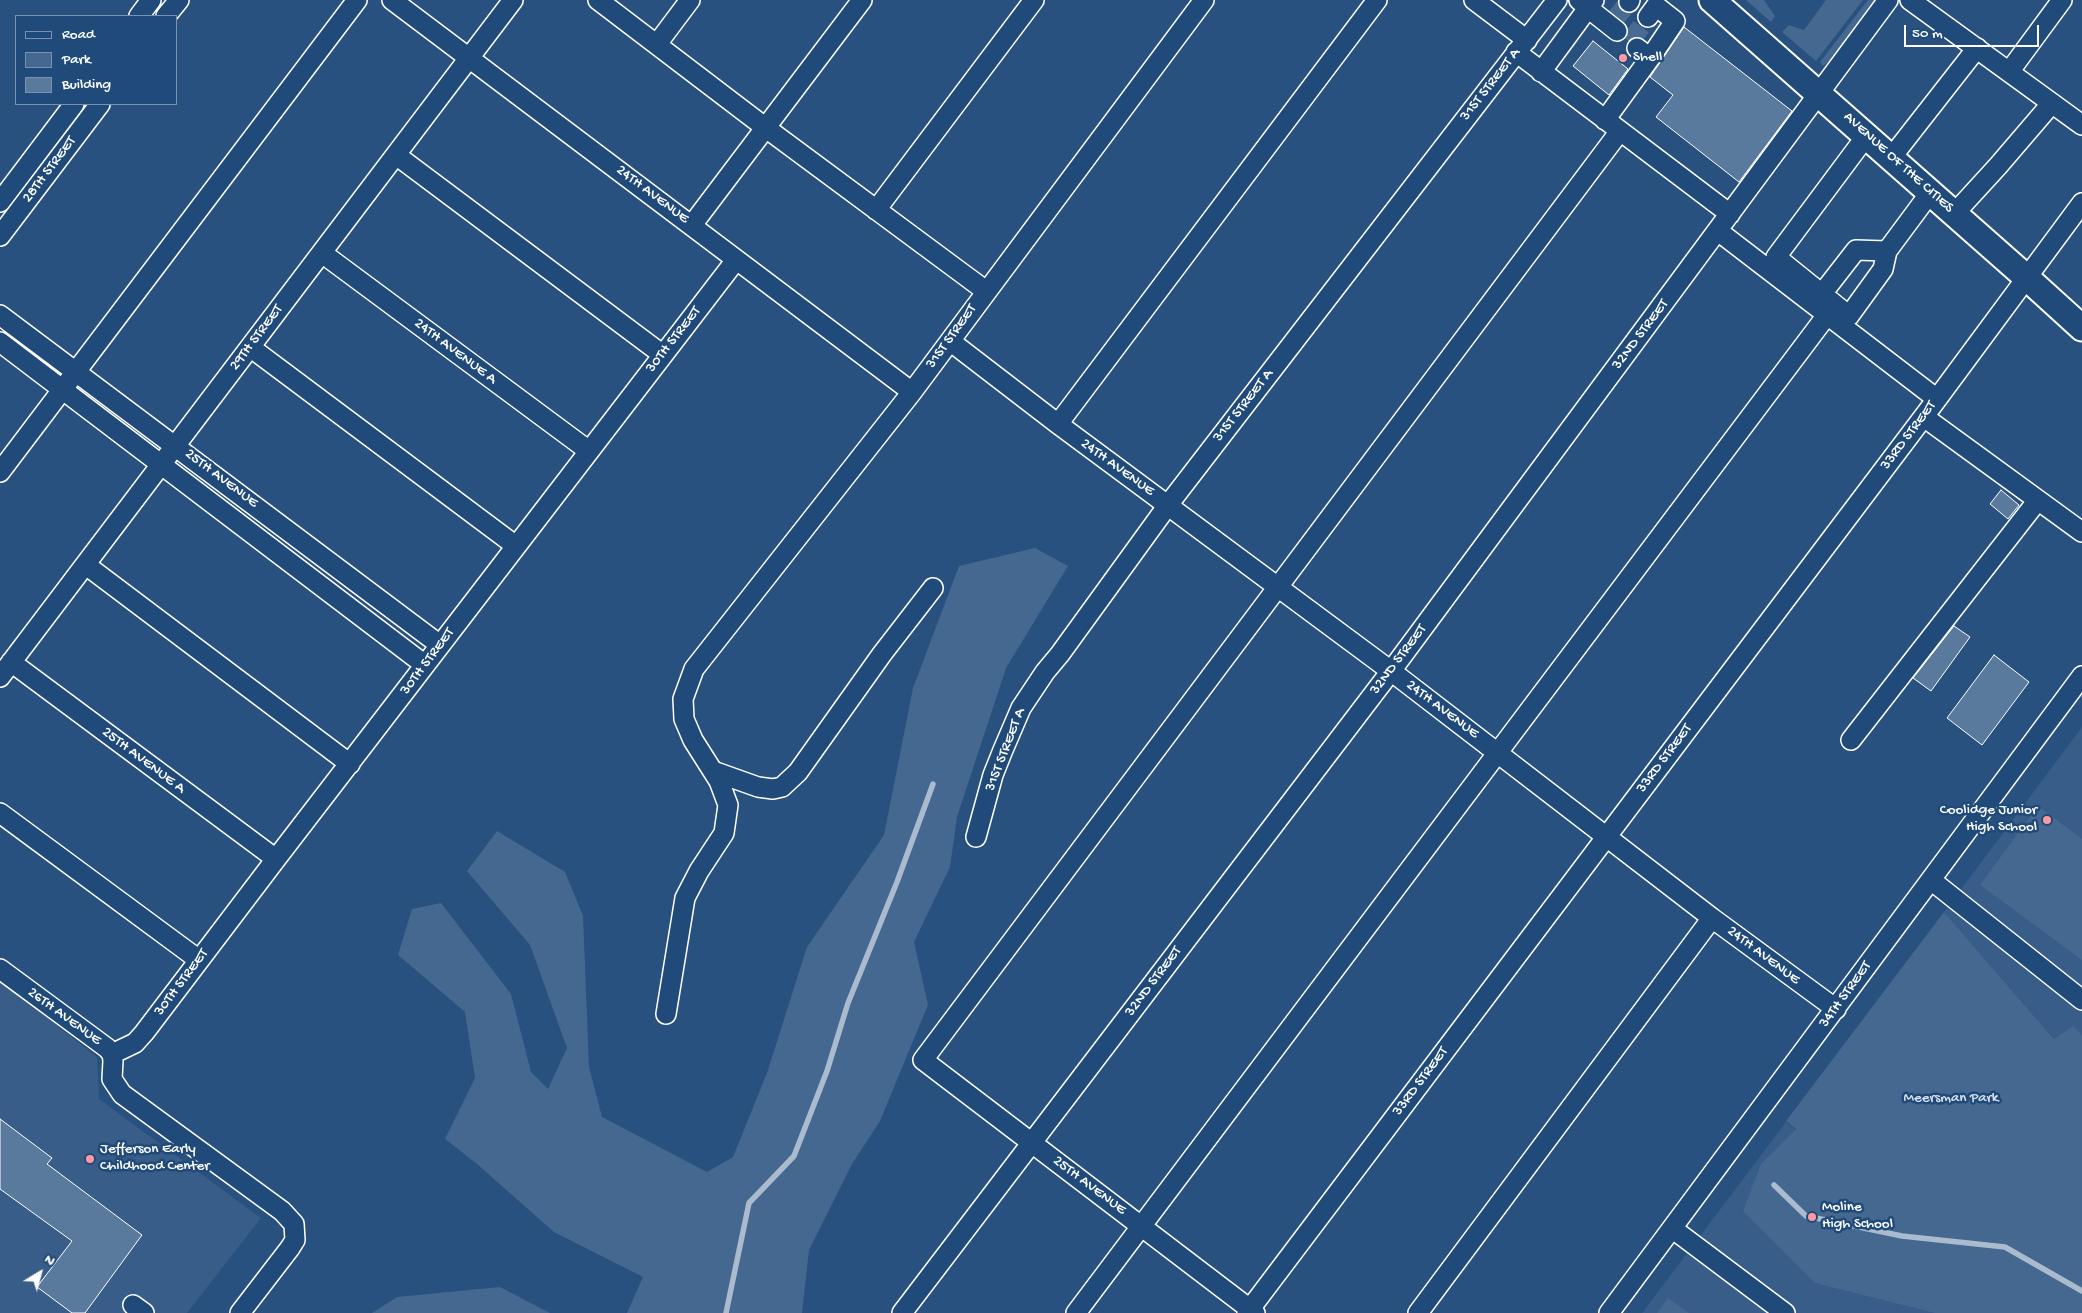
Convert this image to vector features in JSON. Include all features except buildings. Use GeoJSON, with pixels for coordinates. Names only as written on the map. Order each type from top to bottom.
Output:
{"type":"FeatureCollection","features":[{"type":"Feature","properties":{"kind":"main road","name":"AVENUE OF THE CITIES"},"geometry":{"type":"LineString","coordinates":[[1712,0],[2082,328]]}},
{"type":"Feature","properties":{"kind":"street"},"geometry":{"type":"LineString","coordinates":[[140,15],[151,0]]}},
{"type":"Feature","properties":{"kind":"street"},"geometry":{"type":"LineString","coordinates":[[167,15],[179,0]]}},
{"type":"Feature","properties":{"kind":"street"},"geometry":{"type":"LineString","coordinates":[[0,472],[357,0]]}},
{"type":"Feature","properties":{"kind":"street","name":"24TH AVENUE"},"geometry":{"type":"LineString","coordinates":[[392,0],[912,392]]}},
{"type":"Feature","properties":{"kind":"street","name":"29TH STREET"},"geometry":{"type":"LineString","coordinates":[[6,670],[514,0]]}},
{"type":"Feature","properties":{"kind":"street"},"geometry":{"type":"LineString","coordinates":[[598,0],[766,128],[986,291]]}},
{"type":"Feature","properties":{"kind":"street"},"geometry":{"type":"LineString","coordinates":[[657,44],[690,0]]}},
{"type":"Feature","properties":{"kind":"street"},"geometry":{"type":"LineString","coordinates":[[692,225],[862,0]]}},
{"type":"Feature","properties":{"kind":"street"},"geometry":{"type":"LineString","coordinates":[[876,210],[1034,0]]}},
{"type":"Feature","properties":{"kind":"street","name":"31ST STREET"},"geometry":{"type":"LineString","coordinates":[[666,1014],[685,898],[699,871],[724,833],[728,805],[719,781],[693,740],[684,719],[683,699],[694,669],[912,392],[1204,0]]}},
{"type":"Feature","properties":{"kind":"street"},"geometry":{"type":"LineString","coordinates":[[1058,424],[1377,0]]}},
{"type":"Feature","properties":{"kind":"street"},"geometry":{"type":"LineString","coordinates":[[1474,0],[1521,46],[1541,72],[1730,214]]}},
{"type":"Feature","properties":{"kind":"street","name":"31ST STREET A"},"geometry":{"type":"LineString","coordinates":[[976,837],[993,775],[1021,708],[1045,672],[1168,505],[1557,0]]}},
{"type":"Feature","properties":{"kind":"street","name":"32ND STREET"},"geometry":{"type":"LineString","coordinates":[[902,1313],[1391,671],[1888,0]]}},
{"type":"Feature","properties":{"kind":"street"},"geometry":{"type":"LineString","coordinates":[[1910,0],[2082,125]]}},
{"type":"Feature","properties":{"kind":"street"},"geometry":{"type":"LineString","coordinates":[[2009,72],[2062,0]]}},
{"type":"Feature","properties":{"kind":"street"},"geometry":{"type":"LineString","coordinates":[[1541,72],[1587,3],[1614,26]]}},
{"type":"Feature","properties":{"kind":"street"},"geometry":{"type":"LineString","coordinates":[[1278,587],[1612,126],[1643,53],[1674,22],[1645,4]]}},
{"type":"Feature","properties":{"kind":"street"},"geometry":{"type":"LineString","coordinates":[[1891,158],[1977,48]]}},
{"type":"Feature","properties":{"kind":"street"},"geometry":{"type":"LineString","coordinates":[[1954,214],[2052,103]]}},
{"type":"Feature","properties":{"kind":"street","name":"28TH STREET"},"geometry":{"type":"LineString","coordinates":[[0,202],[73,105]]}},
{"type":"Feature","properties":{"kind":"street","name":"28TH STREET"},"geometry":{"type":"LineString","coordinates":[[0,236],[99,105]]}},
{"type":"Feature","properties":{"kind":"street"},"geometry":{"type":"LineString","coordinates":[[1867,136],[1776,257],[1849,316],[1883,269],[1887,251],[1930,193]]}},
{"type":"Feature","properties":{"kind":"street"},"geometry":{"type":"LineString","coordinates":[[396,155],[663,355]]}},
{"type":"Feature","properties":{"kind":"street","name":"33RD STREET"},"geometry":{"type":"LineString","coordinates":[[1251,1312],[1606,836],[1924,417],[2082,204]]}},
{"type":"Feature","properties":{"kind":"street"},"geometry":{"type":"LineString","coordinates":[[1718,231],[1937,399]]}},
{"type":"Feature","properties":{"kind":"street"},"geometry":{"type":"LineString","coordinates":[[1821,295],[1856,250],[1887,251]]}},
{"type":"Feature","properties":{"kind":"street","name":"24TH AVENUE A"},"geometry":{"type":"LineString","coordinates":[[322,253],[589,451]]}},
{"type":"Feature","properties":{"kind":"street","name":"30TH STREET"},"geometry":{"type":"LineString","coordinates":[[112,1054],[135,1043],[144,1034],[736,260]]}},
{"type":"Feature","properties":{"kind":"street"},"geometry":{"type":"LineString","coordinates":[[1076,1313],[1827,315]]}},
{"type":"Feature","properties":{"kind":"street","name":"25TH AVENUE"},"geometry":{"type":"LineString","coordinates":[[0,316],[440,645]]}},
{"type":"Feature","properties":{"kind":"street","name":"24TH AVENUE"},"geometry":{"type":"LineString","coordinates":[[950,341],[1058,424],[1391,671],[1712,918],[1836,1009]]}},
{"type":"Feature","properties":{"kind":"street","name":"25TH AVENUE"},"geometry":{"type":"LineString","coordinates":[[0,342],[425,665]]}},
{"type":"Feature","properties":{"kind":"street"},"geometry":{"type":"LineString","coordinates":[[250,347],[516,546]]}},
{"type":"Feature","properties":{"kind":"street"},"geometry":{"type":"LineString","coordinates":[[1924,417],[2082,532]]}},
{"type":"Feature","properties":{"kind":"street"},"geometry":{"type":"LineString","coordinates":[[1851,740],[2038,500]]}},
{"type":"Feature","properties":{"kind":"street"},"geometry":{"type":"LineString","coordinates":[[86,565],[350,764]]}},
{"type":"Feature","properties":{"kind":"street","name":"25TH AVENUE"},"geometry":{"type":"LineString","coordinates":[[1251,1312],[923,1060],[1278,587]]}},
{"type":"Feature","properties":{"kind":"street"},"geometry":{"type":"LineString","coordinates":[[713,771],[758,787],[773,789],[782,787],[798,772],[882,654],[933,588]]}},
{"type":"Feature","properties":{"kind":"street","name":"25TH AVENUE A"},"geometry":{"type":"LineString","coordinates":[[6,670],[276,859]]}},
{"type":"Feature","properties":{"kind":"street","name":"34TH STREET"},"geometry":{"type":"LineString","coordinates":[[1609,1313],[2082,676]]}},
{"type":"Feature","properties":{"kind":"street"},"geometry":{"type":"LineString","coordinates":[[0,813],[199,960]]}},
{"type":"Feature","properties":{"kind":"street"},"geometry":{"type":"LineString","coordinates":[[1931,880],[2082,1000]]}},
{"type":"Feature","properties":{"kind":"street"},"geometry":{"type":"LineString","coordinates":[[1418,1313],[1712,918]]}},
{"type":"Feature","properties":{"kind":"street","name":"26TH AVENUE"},"geometry":{"type":"LineString","coordinates":[[0,969],[99,1042],[112,1054],[112,1079],[122,1094],[279,1208],[294,1224],[295,1240],[240,1313]]}},
{"type":"Feature","properties":{"kind":"street"},"geometry":{"type":"LineString","coordinates":[[1673,1228],[1785,1313]]}},
{"type":"Feature","properties":{"kind":"shaded area","name":"Coolidge Junior High School"},"geometry":{"type":"Polygon","coordinates":[[[2082,727],[2082,1071],[1944,912],[2082,727]]]}},
{"type":"Feature","properties":{"kind":"shaded area","name":"Jefferson Early Childhood Center"},"geometry":{"type":"Polygon","coordinates":[[[0,981],[97,1057],[99,1099],[261,1218],[187,1313],[0,1313],[0,981]]]}},
{"type":"Feature","properties":{"kind":"shaded area","name":"Moline High School"},"geometry":{"type":"Polygon","coordinates":[[[1786,1122],[2033,1313],[1642,1313],[1786,1122]]]}},
{"type":"Feature","properties":{"kind":"green space"},"geometry":{"type":"Polygon","coordinates":[[[1746,0],[1764,0],[1775,16],[1771,22],[1746,0]]]}},
{"type":"Feature","properties":{"kind":"green space"},"geometry":{"type":"Polygon","coordinates":[[[1826,0],[1863,0],[1816,61],[1782,32],[1789,25],[1804,30],[1826,0]]]}},
{"type":"Feature","properties":{"kind":"green space"},"geometry":{"type":"Polygon","coordinates":[[[1868,0],[1875,0],[1831,60],[1823,66],[1820,62],[1868,0]]]}},
{"type":"Feature","properties":{"kind":"green space"},"geometry":{"type":"Polygon","coordinates":[[[1035,548],[1068,566],[1006,668],[957,817],[950,867],[914,942],[928,1005],[880,1121],[852,1164],[809,1250],[802,1313],[627,1313],[643,1277],[554,1232],[477,1164],[445,1139],[475,1078],[465,1012],[398,955],[412,909],[441,903],[511,994],[531,1072],[548,1089],[567,1048],[530,945],[467,871],[497,831],[565,872],[583,916],[589,1067],[602,1117],[707,1172],[733,1157],[767,1073],[807,947],[884,835],[913,688],[959,566],[1035,548]]]}},
{"type":"Feature","properties":{"kind":"green space"},"geometry":{"type":"Polygon","coordinates":[[[2038,806],[2082,839],[2082,960],[1980,885],[2038,806]]]}},
{"type":"Feature","properties":{"kind":"green space","name":"Meersman Park"},"geometry":{"type":"Polygon","coordinates":[[[1944,912],[2054,1039],[2073,1026],[2082,1035],[2082,1313],[1935,1313],[1815,1283],[1743,1211],[1761,1164],[1796,1129],[1786,1121],[1944,912]]]}},
{"type":"Feature","properties":{"kind":"green space"},"geometry":{"type":"Polygon","coordinates":[[[500,1287],[550,1313],[372,1313],[397,1297],[500,1287]]]}},
{"type":"Feature","properties":{"kind":"green space"},"geometry":{"type":"Polygon","coordinates":[[[1668,1298],[1689,1313],[1657,1313],[1668,1298]]]}},
{"type":"Feature","properties":{"kind":"waterway"},"geometry":{"type":"LineString","coordinates":[[726,1313],[749,1203],[794,1156],[827,1071],[848,1003],[897,882],[933,784]]}},
{"type":"Feature","properties":{"kind":"waterway"},"geometry":{"type":"LineString","coordinates":[[1774,1185],[1806,1216],[1902,1236],[2005,1247],[2082,1291]]}},
{"type":"Feature","properties":{"kind":"tunnel"},"geometry":{"type":"LineString","coordinates":[[1615,19],[1629,2]]}},
{"type":"Feature","properties":{"kind":"tunnel"},"geometry":{"type":"LineString","coordinates":[[1630,42],[1648,17]]}},
{"type":"Feature","properties":{"kind":"place","name":"Shell"},"geometry":{"type":"Point","coordinates":[1623,58]}},
{"type":"Feature","properties":{"kind":"place","name":"Coolidge Junior High School"},"geometry":{"type":"Point","coordinates":[2047,820]}},
{"type":"Feature","properties":{"kind":"place","name":"Jefferson Early Childhood Center"},"geometry":{"type":"Point","coordinates":[90,1159]}},
{"type":"Feature","properties":{"kind":"place","name":"Moline High School"},"geometry":{"type":"Point","coordinates":[1812,1217]}}]}
